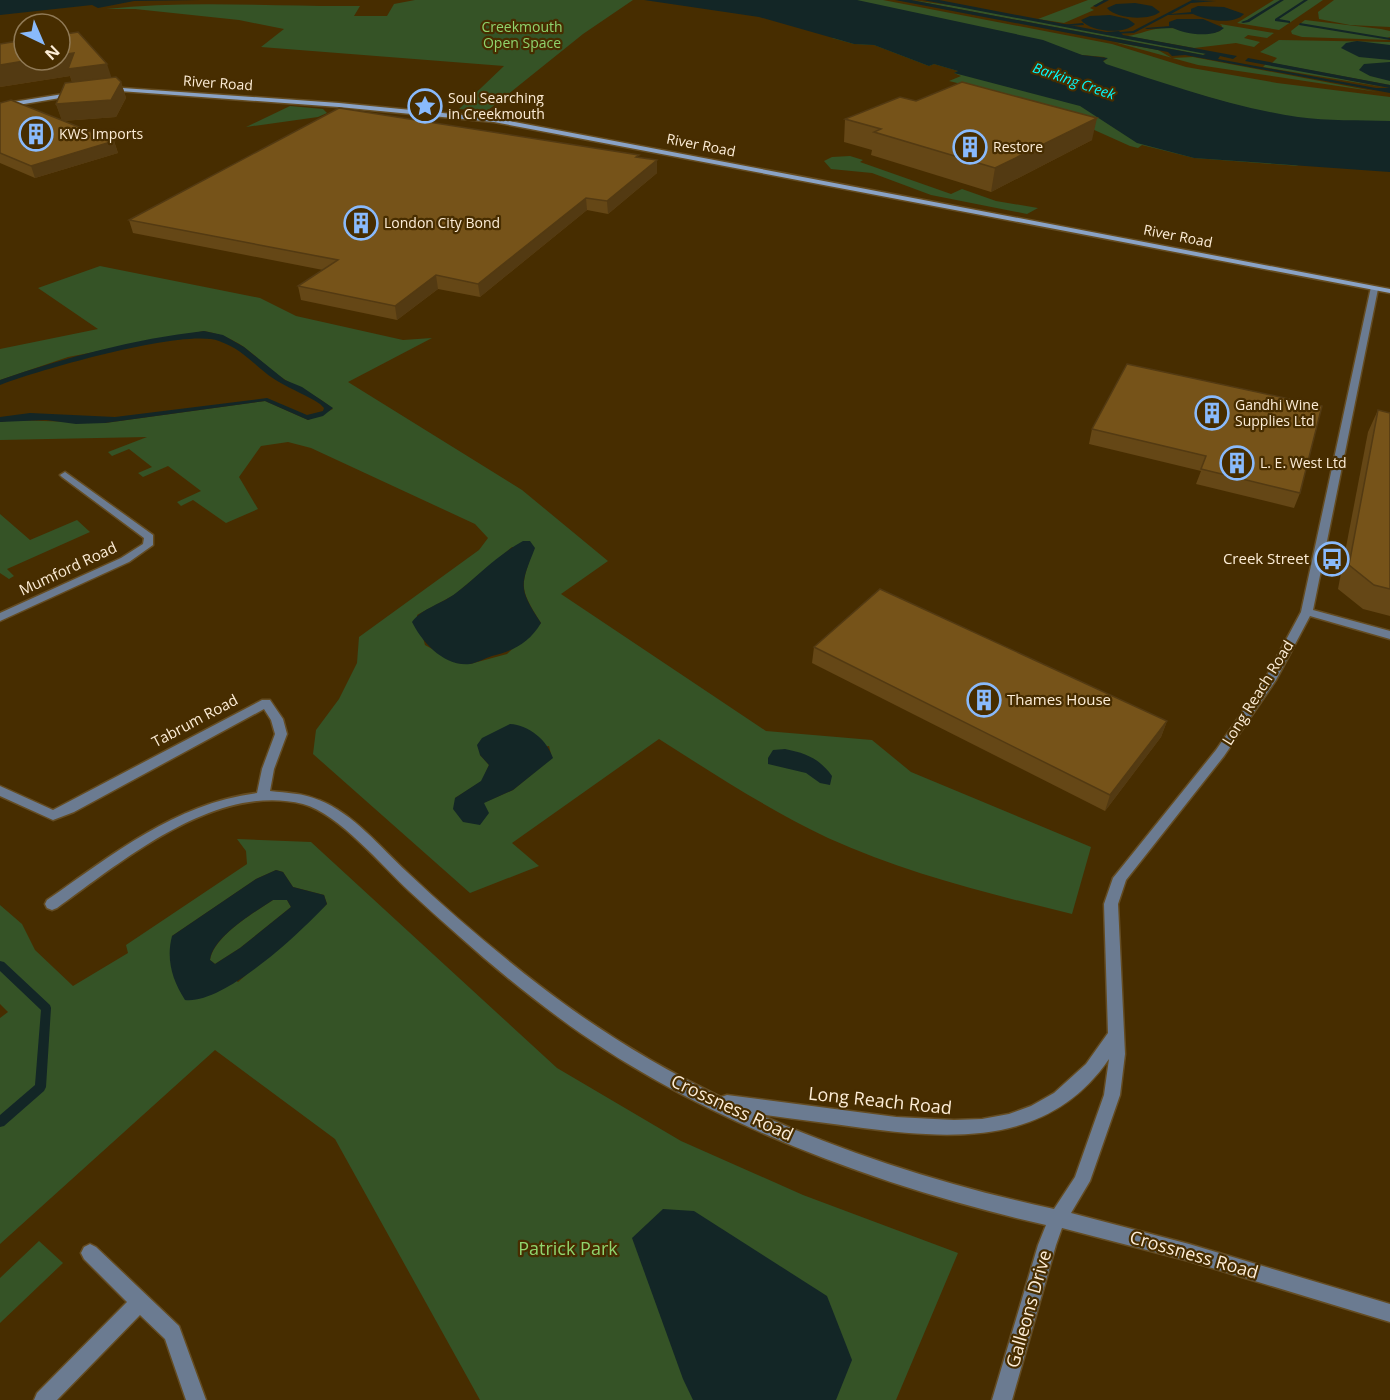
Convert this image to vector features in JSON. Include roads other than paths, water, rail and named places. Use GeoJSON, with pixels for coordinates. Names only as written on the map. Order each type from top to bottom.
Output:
{"type":"FeatureCollection","features":[{"type":"Feature","properties":{"kind":"street","name":"River Road"},"geometry":{"type":"LineString","coordinates":[[102,90],[124,89],[494,120],[1390,291]]}},
{"type":"Feature","properties":{"kind":"street"},"geometry":{"type":"LineString","coordinates":[[0,106],[86,92]]}},
{"type":"Feature","properties":{"kind":"street","name":"Long Reach Road"},"geometry":{"type":"LineString","coordinates":[[1058,1218],[1082,1181],[1112,1095],[1116,1074],[1111,911],[1117,884],[1220,753],[1270,680],[1307,612],[1374,289]]}},
{"type":"Feature","properties":{"kind":"street","name":"Mumford Road"},"geometry":{"type":"LineString","coordinates":[[0,617],[125,560],[148,545],[149,537],[65,475]]}},
{"type":"Feature","properties":{"kind":"street"},"geometry":{"type":"LineString","coordinates":[[1307,612],[1390,635]]}},
{"type":"Feature","properties":{"kind":"street","name":"Tabrum Road"},"geometry":{"type":"LineString","coordinates":[[0,791],[53,815],[69,809],[266,703],[277,719],[281,734],[268,769],[263,795]]}},
{"type":"Feature","properties":{"kind":"street","name":"Crossness Road"},"geometry":{"type":"LineString","coordinates":[[52,904],[155,836],[202,810],[229,800],[263,795],[309,800],[328,810],[520,979],[562,1012],[638,1062],[714,1101],[784,1134],[941,1190],[1058,1218],[1305,1286],[1390,1313]]}},
{"type":"Feature","properties":{"kind":"street","name":"Long Reach Road"},"geometry":{"type":"LineString","coordinates":[[714,1101],[904,1126],[979,1128],[1009,1122],[1037,1111],[1061,1097],[1082,1079],[1116,1035]]}},
{"type":"Feature","properties":{"kind":"street","name":"Galleons Drive"},"geometry":{"type":"LineString","coordinates":[[1002,1400],[1047,1245],[1058,1218]]}},
{"type":"Feature","properties":{"kind":"street"},"geometry":{"type":"LineString","coordinates":[[90,1253],[172,1333],[195,1400]]}},
{"type":"Feature","properties":{"kind":"street"},"geometry":{"type":"LineString","coordinates":[[44,1400],[141,1301]]}},
{"type":"Feature","properties":{"kind":"water"},"geometry":{"type":"Polygon","coordinates":[[[0,0],[200,0],[134,1],[98,8],[92,5],[0,15],[0,0]]]}},
{"type":"Feature","properties":{"kind":"water","name":"Barking Creek"},"geometry":{"type":"Polygon","coordinates":[[[644,0],[857,0],[1043,40],[1082,55],[1108,58],[1103,61],[1106,64],[1153,80],[1273,113],[1332,120],[1390,121],[1390,172],[1194,158],[1137,143],[1080,106],[954,73],[958,71],[934,64],[929,66],[874,45],[854,44],[759,17],[644,0]]]}},
{"type":"Feature","properties":{"kind":"water"},"geometry":{"type":"Polygon","coordinates":[[[895,0],[911,0],[1206,54],[923,0],[939,0],[1106,32],[1119,31],[1123,35],[1237,56],[1233,59],[1220,56],[1218,59],[1376,88],[1390,88],[1390,93],[1185,55],[1172,56],[1168,52],[895,0]]]}},
{"type":"Feature","properties":{"kind":"water"},"geometry":{"type":"Polygon","coordinates":[[[1135,3],[1152,6],[1160,12],[1148,17],[1133,18],[1118,15],[1107,8],[1116,4],[1135,3]]]}},
{"type":"Feature","properties":{"kind":"water"},"geometry":{"type":"Polygon","coordinates":[[[1198,6],[1224,7],[1244,14],[1233,20],[1211,20],[1191,13],[1191,9],[1198,6]]]}},
{"type":"Feature","properties":{"kind":"water"},"geometry":{"type":"Polygon","coordinates":[[[1110,15],[1128,19],[1135,24],[1123,30],[1107,31],[1092,27],[1081,20],[1090,16],[1110,15]]]}},
{"type":"Feature","properties":{"kind":"water"},"geometry":{"type":"Polygon","coordinates":[[[1177,19],[1203,19],[1224,28],[1205,34],[1189,33],[1169,26],[1169,22],[1177,19]]]}},
{"type":"Feature","properties":{"kind":"water"},"geometry":{"type":"Polygon","coordinates":[[[1357,41],[1390,45],[1390,60],[1359,57],[1341,48],[1346,43],[1357,41]]]}},
{"type":"Feature","properties":{"kind":"water"},"geometry":{"type":"Polygon","coordinates":[[[1248,58],[1390,85],[1390,88],[1245,61],[1248,58]]]}},
{"type":"Feature","properties":{"kind":"water"},"geometry":{"type":"Polygon","coordinates":[[[1390,62],[1390,81],[1370,76],[1359,70],[1364,64],[1390,62]]]}},
{"type":"Feature","properties":{"kind":"water"},"geometry":{"type":"Polygon","coordinates":[[[204,331],[223,335],[244,347],[285,380],[302,387],[333,408],[323,416],[308,420],[265,401],[105,423],[76,424],[46,420],[0,422],[0,417],[30,413],[115,417],[267,398],[307,415],[323,411],[324,408],[320,404],[271,377],[229,345],[219,341],[201,339],[145,345],[77,361],[0,385],[0,380],[75,356],[126,344],[204,331]]]}},
{"type":"Feature","properties":{"kind":"water"},"geometry":{"type":"Polygon","coordinates":[[[523,541],[530,541],[535,548],[526,571],[524,587],[528,602],[541,623],[536,630],[514,649],[470,664],[451,662],[435,652],[412,622],[421,613],[456,593],[496,559],[523,541]]]}},
{"type":"Feature","properties":{"kind":"water"},"geometry":{"type":"Polygon","coordinates":[[[510,724],[530,730],[542,740],[553,758],[513,790],[484,803],[489,813],[480,825],[463,822],[453,809],[455,798],[481,781],[489,765],[480,755],[477,745],[482,738],[510,724]]]}},
{"type":"Feature","properties":{"kind":"water"},"geometry":{"type":"Polygon","coordinates":[[[785,749],[817,761],[832,776],[830,785],[820,783],[806,773],[768,764],[768,758],[773,750],[785,749]]]}},
{"type":"Feature","properties":{"kind":"water"},"geometry":{"type":"Polygon","coordinates":[[[276,870],[283,872],[293,887],[324,895],[327,904],[281,948],[240,979],[220,991],[201,998],[185,1000],[171,969],[172,936],[256,879],[276,870]],[[273,900],[235,926],[218,943],[210,960],[215,964],[240,948],[291,907],[287,900],[273,900]]]}},
{"type":"Feature","properties":{"kind":"water"},"geometry":{"type":"Polygon","coordinates":[[[663,1209],[694,1211],[827,1296],[852,1360],[836,1400],[693,1400],[683,1379],[632,1238],[663,1209]]]}},
{"type":"Feature","properties":{"kind":"waterway"},"geometry":{"type":"LineString","coordinates":[[1095,6],[1107,0]]}},
{"type":"Feature","properties":{"kind":"waterway"},"geometry":{"type":"LineString","coordinates":[[1110,33],[1134,32],[1194,0]]}},
{"type":"Feature","properties":{"kind":"waterway"},"geometry":{"type":"LineString","coordinates":[[1243,22],[1282,0]]}},
{"type":"Feature","properties":{"kind":"waterway"},"geometry":{"type":"LineString","coordinates":[[1289,22],[1276,20],[1306,0]]}},
{"type":"Feature","properties":{"kind":"waterway"},"geometry":{"type":"LineString","coordinates":[[1191,2],[1214,1]]}},
{"type":"Feature","properties":{"kind":"waterway"},"geometry":{"type":"LineString","coordinates":[[1169,15],[1192,13]]}},
{"type":"Feature","properties":{"kind":"waterway"},"geometry":{"type":"LineString","coordinates":[[1063,25],[1083,24]]}},
{"type":"Feature","properties":{"kind":"waterway"},"geometry":{"type":"LineString","coordinates":[[1300,24],[1390,39]]}},
{"type":"Feature","properties":{"kind":"waterway"},"geometry":{"type":"LineString","coordinates":[[1147,28],[1171,27]]}},
{"type":"Feature","properties":{"kind":"waterway"},"geometry":{"type":"LineString","coordinates":[[0,965],[46,1008],[40,1087],[0,1122]]}},
{"type":"Feature","properties":{"kind":"place","name":"Soul Searching in Creekmouth"},"geometry":{"type":"Point","coordinates":[425,106]}},
{"type":"Feature","properties":{"kind":"place","name":"KWS Imports"},"geometry":{"type":"Point","coordinates":[36,134]}},
{"type":"Feature","properties":{"kind":"place","name":"Restore"},"geometry":{"type":"Point","coordinates":[970,147]}},
{"type":"Feature","properties":{"kind":"place","name":"London City Bond"},"geometry":{"type":"Point","coordinates":[361,223]}},
{"type":"Feature","properties":{"kind":"place","name":"Gandhi Wine Supplies Ltd"},"geometry":{"type":"Point","coordinates":[1212,413]}},
{"type":"Feature","properties":{"kind":"place","name":"L. E. West Ltd"},"geometry":{"type":"Point","coordinates":[1237,463]}},
{"type":"Feature","properties":{"kind":"place","name":"Creek Street"},"geometry":{"type":"Point","coordinates":[1332,559]}},
{"type":"Feature","properties":{"kind":"place","name":"Thames House"},"geometry":{"type":"Point","coordinates":[984,700]}},
{"type":"Feature","properties":{"kind":"park label","name":"Creekmouth Open Space"},"geometry":{"type":"Point","coordinates":[522,35]}},
{"type":"Feature","properties":{"kind":"park label","name":"Patrick Park"},"geometry":{"type":"Point","coordinates":[568,1249]}}]}
